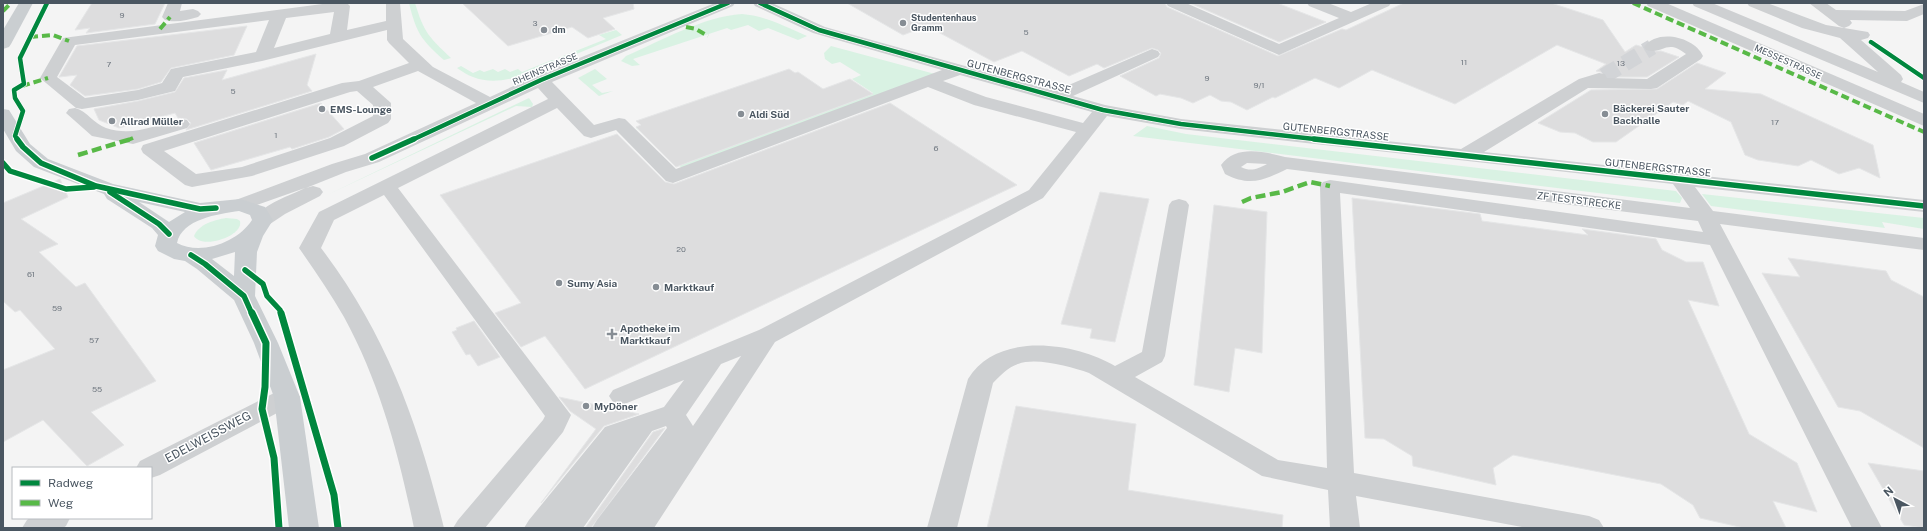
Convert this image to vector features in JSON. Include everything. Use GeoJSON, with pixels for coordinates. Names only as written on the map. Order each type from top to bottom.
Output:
{"type":"FeatureCollection","features":[{"type":"Feature","properties":{"kind":"main road"},"geometry":{"type":"LineString","coordinates":[[3,44],[26,3]]}},
{"type":"Feature","properties":{"kind":"main road"},"geometry":{"type":"LineString","coordinates":[[3,114],[23,148],[41,164],[106,189],[200,209],[240,205],[259,210],[263,214],[246,252],[244,296]]}},
{"type":"Feature","properties":{"kind":"main road"},"geometry":{"type":"LineString","coordinates":[[106,189],[159,224],[169,234]]}},
{"type":"Feature","properties":{"kind":"main road"},"geometry":{"type":"LineString","coordinates":[[216,208],[187,219],[169,234],[166,240],[166,246],[172,252],[191,255],[210,253],[241,242],[258,227]]}},
{"type":"Feature","properties":{"kind":"main road"},"geometry":{"type":"LineString","coordinates":[[191,255],[205,264],[244,296],[266,343],[287,397],[304,528]]}},
{"type":"Feature","properties":{"kind":"street"},"geometry":{"type":"LineString","coordinates":[[175,3],[170,17],[265,3]]}},
{"type":"Feature","properties":{"kind":"street"},"geometry":{"type":"LineString","coordinates":[[393,3],[395,40],[414,60],[427,71],[489,103]]}},
{"type":"Feature","properties":{"kind":"street","name":"RHEINSTRASSE"},"geometry":{"type":"LineString","coordinates":[[240,205],[262,199],[352,163],[372,158],[541,80],[728,3]]}},
{"type":"Feature","properties":{"kind":"street","name":"GUTENBERGSTRASSE"},"geometry":{"type":"LineString","coordinates":[[760,3],[819,30],[957,70],[1103,110],[1181,124],[1924,206]]}},
{"type":"Feature","properties":{"kind":"street"},"geometry":{"type":"LineString","coordinates":[[1173,3],[1279,50],[1384,3]]}},
{"type":"Feature","properties":{"kind":"street"},"geometry":{"type":"LineString","coordinates":[[1314,3],[1351,17]]}},
{"type":"Feature","properties":{"kind":"street","name":"MESSESTRASSE"},"geometry":{"type":"LineString","coordinates":[[1653,3],[1924,121]]}},
{"type":"Feature","properties":{"kind":"street","name":"MESSESTRASSE"},"geometry":{"type":"LineString","coordinates":[[1699,3],[1918,95]]}},
{"type":"Feature","properties":{"kind":"street"},"geometry":{"type":"LineString","coordinates":[[1754,3],[1826,31],[1867,39],[1816,3]]}},
{"type":"Feature","properties":{"kind":"street"},"geometry":{"type":"LineString","coordinates":[[338,36],[342,6],[69,41],[48,78],[82,104],[138,95],[169,87],[177,73],[222,66],[338,36],[394,24]]}},
{"type":"Feature","properties":{"kind":"street"},"geometry":{"type":"LineString","coordinates":[[1833,15],[1907,16],[1924,9]]}},
{"type":"Feature","properties":{"kind":"street"},"geometry":{"type":"LineString","coordinates":[[262,56],[279,15]]}},
{"type":"Feature","properties":{"kind":"street"},"geometry":{"type":"LineString","coordinates":[[1907,16],[1924,26]]}},
{"type":"Feature","properties":{"kind":"street"},"geometry":{"type":"LineString","coordinates":[[1846,35],[1918,95]]}},
{"type":"Feature","properties":{"kind":"street"},"geometry":{"type":"LineString","coordinates":[[1585,83],[1651,84],[1695,56],[1693,51],[1669,41],[1661,42],[1652,47]]}},
{"type":"Feature","properties":{"kind":"street"},"geometry":{"type":"LineString","coordinates":[[1056,97],[1152,54]]}},
{"type":"Feature","properties":{"kind":"street"},"geometry":{"type":"LineString","coordinates":[[150,149],[348,87],[362,86],[414,60]]}},
{"type":"Feature","properties":{"kind":"street"},"geometry":{"type":"LineString","coordinates":[[133,138],[258,101],[414,60]]}},
{"type":"Feature","properties":{"kind":"street"},"geometry":{"type":"LineString","coordinates":[[541,80],[591,132],[619,123],[673,177],[957,70]]}},
{"type":"Feature","properties":{"kind":"street"},"geometry":{"type":"LineString","coordinates":[[1463,156],[1585,83],[1604,76]]}},
{"type":"Feature","properties":{"kind":"street"},"geometry":{"type":"LineString","coordinates":[[928,81],[980,101],[1087,130]]}},
{"type":"Feature","properties":{"kind":"street"},"geometry":{"type":"LineString","coordinates":[[75,113],[99,132],[133,138],[192,181],[245,172],[338,142],[382,119],[382,103],[362,86]]}},
{"type":"Feature","properties":{"kind":"street"},"geometry":{"type":"LineString","coordinates":[[429,528],[409,448],[393,399],[375,354],[336,284],[310,248],[326,216],[560,100]]}},
{"type":"Feature","properties":{"kind":"street"},"geometry":{"type":"LineString","coordinates":[[180,134],[245,113],[258,101]]}},
{"type":"Feature","properties":{"kind":"street"},"geometry":{"type":"LineString","coordinates":[[622,396],[767,336],[1036,194],[1103,110]]}},
{"type":"Feature","properties":{"kind":"street","name":"RHEINSTRASSE"},"geometry":{"type":"LineString","coordinates":[[258,227],[278,210],[363,167],[372,158]]}},
{"type":"Feature","properties":{"kind":"street","name":"ZF TESTSTRECKE"},"geometry":{"type":"LineString","coordinates":[[1285,163],[1924,244]]}},
{"type":"Feature","properties":{"kind":"street"},"geometry":{"type":"LineString","coordinates":[[1679,180],[1705,216],[1716,240],[1867,528]]}},
{"type":"Feature","properties":{"kind":"street"},"geometry":{"type":"LineString","coordinates":[[387,186],[558,415],[554,425],[468,528]]}},
{"type":"Feature","properties":{"kind":"street"},"geometry":{"type":"LineString","coordinates":[[1345,528],[1341,482],[1330,186],[1716,240]]}},
{"type":"Feature","properties":{"kind":"street"},"geometry":{"type":"LineString","coordinates":[[1115,377],[1153,356],[1179,205]]}},
{"type":"Feature","properties":{"kind":"street","name":"ZF TESTSTRECKE"},"geometry":{"type":"LineString","coordinates":[[1873,238],[1900,246],[1924,257]]}},
{"type":"Feature","properties":{"kind":"street"},"geometry":{"type":"LineString","coordinates":[[638,528],[767,336]]}},
{"type":"Feature","properties":{"kind":"street"},"geometry":{"type":"LineString","coordinates":[[942,528],[981,379],[994,366],[1012,356],[1019,355],[1061,355],[1098,367],[1272,469],[1589,528]]}},
{"type":"Feature","properties":{"kind":"street"},"geometry":{"type":"LineString","coordinates":[[540,528],[614,434],[673,414],[713,358]]}},
{"type":"Feature","properties":{"kind":"street","name":"EDELWEISSWEG"},"geometry":{"type":"LineString","coordinates":[[152,467],[287,397]]}},
{"type":"Feature","properties":{"kind":"street"},"geometry":{"type":"LineString","coordinates":[[607,528],[681,429],[673,414]]}},
{"type":"Feature","properties":{"kind":"street"},"geometry":{"type":"LineString","coordinates":[[567,528],[643,424]]}},
{"type":"Feature","properties":{"kind":"street"},"geometry":{"type":"LineString","coordinates":[[37,528],[54,519]]}},
{"type":"Feature","properties":{"kind":"green space"},"geometry":{"type":"Polygon","coordinates":[[[409,3],[415,3],[421,21],[428,34],[451,58],[444,60],[420,35],[409,3]]]}},
{"type":"Feature","properties":{"kind":"green space"},"geometry":{"type":"Polygon","coordinates":[[[742,14],[768,19],[807,36],[798,40],[768,28],[759,31],[748,25],[731,30],[727,28],[633,59],[640,65],[632,66],[621,61],[626,56],[697,24],[727,16],[742,14]]]}},
{"type":"Feature","properties":{"kind":"green space"},"geometry":{"type":"Polygon","coordinates":[[[616,30],[622,35],[562,60],[558,58],[606,39],[599,35],[616,30]]]}},
{"type":"Feature","properties":{"kind":"green space"},"geometry":{"type":"Polygon","coordinates":[[[831,46],[935,74],[683,169],[636,128],[643,125],[687,163],[873,93],[852,79],[861,75],[840,62],[832,64],[825,59],[824,53],[831,46]]]}},
{"type":"Feature","properties":{"kind":"green space"},"geometry":{"type":"Polygon","coordinates":[[[552,60],[556,62],[526,74],[505,80],[494,81],[473,77],[457,68],[461,66],[473,73],[480,70],[484,72],[493,69],[498,72],[505,69],[510,72],[518,69],[522,72],[552,60]]]}},
{"type":"Feature","properties":{"kind":"green space"},"geometry":{"type":"Polygon","coordinates":[[[595,69],[607,79],[592,85],[602,93],[613,91],[599,96],[578,78],[595,69]]]}},
{"type":"Feature","properties":{"kind":"green space"},"geometry":{"type":"Polygon","coordinates":[[[529,98],[533,104],[532,107],[516,106],[327,195],[529,98]]]}},
{"type":"Feature","properties":{"kind":"green space"},"geometry":{"type":"Polygon","coordinates":[[[1147,126],[1186,134],[1676,191],[1682,198],[1680,203],[1133,136],[1147,126]]]}},
{"type":"Feature","properties":{"kind":"green space"},"geometry":{"type":"Polygon","coordinates":[[[1702,194],[1924,218],[1924,229],[1882,222],[1885,228],[1711,206],[1702,194]]]}},
{"type":"Feature","properties":{"kind":"green space"},"geometry":{"type":"Polygon","coordinates":[[[226,218],[237,219],[240,221],[240,227],[236,232],[222,239],[205,242],[198,240],[194,236],[199,228],[212,221],[226,218]]]}},
{"type":"Feature","properties":{"kind":"building"},"geometry":{"type":"Polygon","coordinates":[[[92,3],[165,3],[155,24],[86,33],[90,28],[75,30],[92,3]]]}},
{"type":"Feature","properties":{"kind":"building"},"geometry":{"type":"Polygon","coordinates":[[[462,3],[633,3],[634,9],[603,18],[615,29],[588,38],[572,27],[508,46],[462,3]]]}},
{"type":"Feature","properties":{"kind":"building"},"geometry":{"type":"Polygon","coordinates":[[[847,3],[1165,3],[1167,7],[1278,56],[1342,29],[1346,30],[1404,3],[1551,3],[1603,20],[1625,52],[1636,45],[1643,47],[1646,51],[1661,51],[1679,57],[1647,77],[1612,77],[1605,73],[1596,71],[1606,64],[1557,45],[1455,104],[1372,70],[1339,88],[1315,78],[1247,110],[1231,102],[1221,101],[1210,95],[1193,103],[1181,98],[1160,94],[1156,96],[1120,76],[1159,58],[1161,53],[1152,48],[1104,68],[1097,64],[1069,76],[1022,51],[994,62],[927,26],[903,35],[847,3]]]}},
{"type":"Feature","properties":{"kind":"building"},"geometry":{"type":"Polygon","coordinates":[[[1190,3],[1277,3],[1326,22],[1279,42],[1190,3]]]}},
{"type":"Feature","properties":{"kind":"building"},"geometry":{"type":"Polygon","coordinates":[[[247,26],[234,55],[171,68],[161,82],[138,89],[85,96],[70,85],[77,75],[59,77],[77,46],[247,26]]]}},
{"type":"Feature","properties":{"kind":"building"},"geometry":{"type":"Polygon","coordinates":[[[316,54],[307,85],[312,91],[186,130],[191,123],[187,119],[178,118],[175,113],[119,128],[99,120],[94,109],[138,101],[175,92],[184,78],[227,70],[222,80],[316,54]]]}},
{"type":"Feature","properties":{"kind":"building"},"geometry":{"type":"Polygon","coordinates":[[[1697,63],[1726,73],[1705,89],[1761,94],[1873,145],[1880,178],[1859,168],[1839,174],[1811,160],[1798,166],[1758,160],[1745,155],[1731,122],[1688,101],[1683,105],[1673,102],[1616,142],[1593,142],[1575,133],[1560,132],[1538,123],[1591,90],[1657,89],[1697,63]]]}},
{"type":"Feature","properties":{"kind":"building","name":"Aldi Süd"},"geometry":{"type":"Polygon","coordinates":[[[789,69],[795,73],[798,72],[823,89],[850,79],[873,94],[676,167],[636,127],[641,125],[636,121],[789,69]]]}},
{"type":"Feature","properties":{"kind":"building"},"geometry":{"type":"Polygon","coordinates":[[[321,103],[344,129],[329,137],[292,149],[290,147],[211,170],[194,143],[321,103]]]}},
{"type":"Feature","properties":{"kind":"building"},"geometry":{"type":"Polygon","coordinates":[[[890,103],[1017,185],[585,389],[545,336],[521,347],[495,313],[521,303],[440,195],[617,134],[665,182],[674,184],[890,103]]]}},
{"type":"Feature","properties":{"kind":"building"},"geometry":{"type":"Polygon","coordinates":[[[60,179],[68,197],[21,219],[58,244],[39,252],[76,287],[85,283],[156,381],[91,412],[124,445],[87,466],[43,420],[3,442],[3,370],[55,349],[20,310],[15,312],[3,301],[3,203],[60,179]]]}},
{"type":"Feature","properties":{"kind":"building"},"geometry":{"type":"Polygon","coordinates":[[[1100,192],[1149,199],[1115,342],[1090,338],[1092,329],[1061,324],[1100,192]]]}},
{"type":"Feature","properties":{"kind":"building"},"geometry":{"type":"Polygon","coordinates":[[[1352,198],[1480,214],[1482,221],[1588,235],[1582,229],[1656,239],[1662,250],[1686,262],[1703,262],[1719,306],[1688,300],[1749,434],[1797,463],[1817,512],[1773,501],[1786,528],[1744,528],[1700,518],[1693,505],[1661,484],[1513,455],[1493,468],[1496,485],[1413,466],[1412,456],[1384,439],[1365,438],[1352,198]]]}},
{"type":"Feature","properties":{"kind":"building"},"geometry":{"type":"Polygon","coordinates":[[[1214,205],[1267,212],[1262,353],[1235,348],[1229,392],[1194,385],[1214,205]]]}},
{"type":"Feature","properties":{"kind":"building"},"geometry":{"type":"Polygon","coordinates":[[[1788,258],[1886,271],[1891,280],[1924,297],[1924,448],[1860,411],[1838,407],[1762,273],[1800,277],[1788,258]]]}},
{"type":"Feature","properties":{"kind":"building"},"geometry":{"type":"Polygon","coordinates":[[[474,321],[500,357],[478,366],[470,354],[466,355],[452,332],[457,330],[456,328],[474,321]]]}},
{"type":"Feature","properties":{"kind":"building"},"geometry":{"type":"Polygon","coordinates":[[[559,397],[639,414],[604,426],[541,503],[596,429],[570,411],[559,397]]]}},
{"type":"Feature","properties":{"kind":"building"},"geometry":{"type":"Polygon","coordinates":[[[1016,406],[1136,424],[1128,490],[1283,515],[1282,528],[987,528],[1016,406]]]}},
{"type":"Feature","properties":{"kind":"building"},"geometry":{"type":"Polygon","coordinates":[[[665,428],[591,528],[585,528],[653,432],[665,428]]]}},
{"type":"Feature","properties":{"kind":"building"},"geometry":{"type":"Polygon","coordinates":[[[1868,463],[1924,471],[1924,528],[1904,525],[1868,463]]]}},
{"type":"Feature","properties":{"kind":"tunnel"},"geometry":{"type":"LineString","coordinates":[[1604,76],[1652,47]]}},
{"type":"Feature","properties":{"kind":"marked path"},"geometry":{"type":"LineString","coordinates":[[3,11],[11,3]]}},
{"type":"Feature","properties":{"kind":"marked path"},"geometry":{"type":"LineString","coordinates":[[1633,3],[1924,132]]}},
{"type":"Feature","properties":{"kind":"marked path"},"geometry":{"type":"LineString","coordinates":[[160,29],[170,17]]}},
{"type":"Feature","properties":{"kind":"marked path"},"geometry":{"type":"LineString","coordinates":[[686,27],[696,29],[708,36]]}},
{"type":"Feature","properties":{"kind":"marked path"},"geometry":{"type":"LineString","coordinates":[[30,37],[53,35],[69,41]]}},
{"type":"Feature","properties":{"kind":"marked path"},"geometry":{"type":"LineString","coordinates":[[22,86],[48,78]]}},
{"type":"Feature","properties":{"kind":"marked path"},"geometry":{"type":"LineString","coordinates":[[78,155],[133,138]]}},
{"type":"Feature","properties":{"kind":"marked path"},"geometry":{"type":"LineString","coordinates":[[1242,202],[1251,198],[1282,192],[1310,182],[1330,186]]}},
{"type":"Feature","properties":{"kind":"cycle path"},"geometry":{"type":"LineString","coordinates":[[47,3],[20,58],[24,84],[14,90],[15,98],[23,111],[15,136],[23,147],[41,163],[96,186],[200,209],[216,208]]}},
{"type":"Feature","properties":{"kind":"cycle path"},"geometry":{"type":"LineString","coordinates":[[372,158],[541,80],[728,3]]}},
{"type":"Feature","properties":{"kind":"cycle path"},"geometry":{"type":"LineString","coordinates":[[760,3],[819,30],[1103,110],[1181,124],[1924,206]]}},
{"type":"Feature","properties":{"kind":"cycle path"},"geometry":{"type":"LineString","coordinates":[[1871,42],[1924,78]]}},
{"type":"Feature","properties":{"kind":"cycle path"},"geometry":{"type":"LineString","coordinates":[[3,163],[10,171],[66,189],[94,187]]}},
{"type":"Feature","properties":{"kind":"cycle path"},"geometry":{"type":"LineString","coordinates":[[110,192],[159,224],[169,234]]}},
{"type":"Feature","properties":{"kind":"cycle path"},"geometry":{"type":"LineString","coordinates":[[191,255],[205,264],[244,296],[266,343],[265,387],[262,409],[274,458],[279,528]]}},
{"type":"Feature","properties":{"kind":"cycle path"},"geometry":{"type":"LineString","coordinates":[[245,270],[263,284],[267,296],[280,310],[334,495],[338,528]]}},
{"type":"Feature","properties":{"kind":"place","name":"Studentenhaus Gramm"},"geometry":{"type":"Point","coordinates":[903,23]}},
{"type":"Feature","properties":{"kind":"place","name":"dm"},"geometry":{"type":"Point","coordinates":[544,30]}},
{"type":"Feature","properties":{"kind":"place","name":"EMS-Lounge"},"geometry":{"type":"Point","coordinates":[322,109]}},
{"type":"Feature","properties":{"kind":"place","name":"Aldi Süd"},"geometry":{"type":"Point","coordinates":[741,114]}},
{"type":"Feature","properties":{"kind":"place","name":"Bäckerei Sauter Backhalle"},"geometry":{"type":"Point","coordinates":[1605,114]}},
{"type":"Feature","properties":{"kind":"place","name":"Allrad Müller"},"geometry":{"type":"Point","coordinates":[112,121]}},
{"type":"Feature","properties":{"kind":"place","name":"Sumy Asia"},"geometry":{"type":"Point","coordinates":[559,283]}},
{"type":"Feature","properties":{"kind":"place","name":"Marktkauf"},"geometry":{"type":"Point","coordinates":[656,287]}},
{"type":"Feature","properties":{"kind":"place","name":"Apotheke im Marktkauf"},"geometry":{"type":"Point","coordinates":[612,334]}},
{"type":"Feature","properties":{"kind":"place","name":"MyDöner"},"geometry":{"type":"Point","coordinates":[586,406]}}]}
